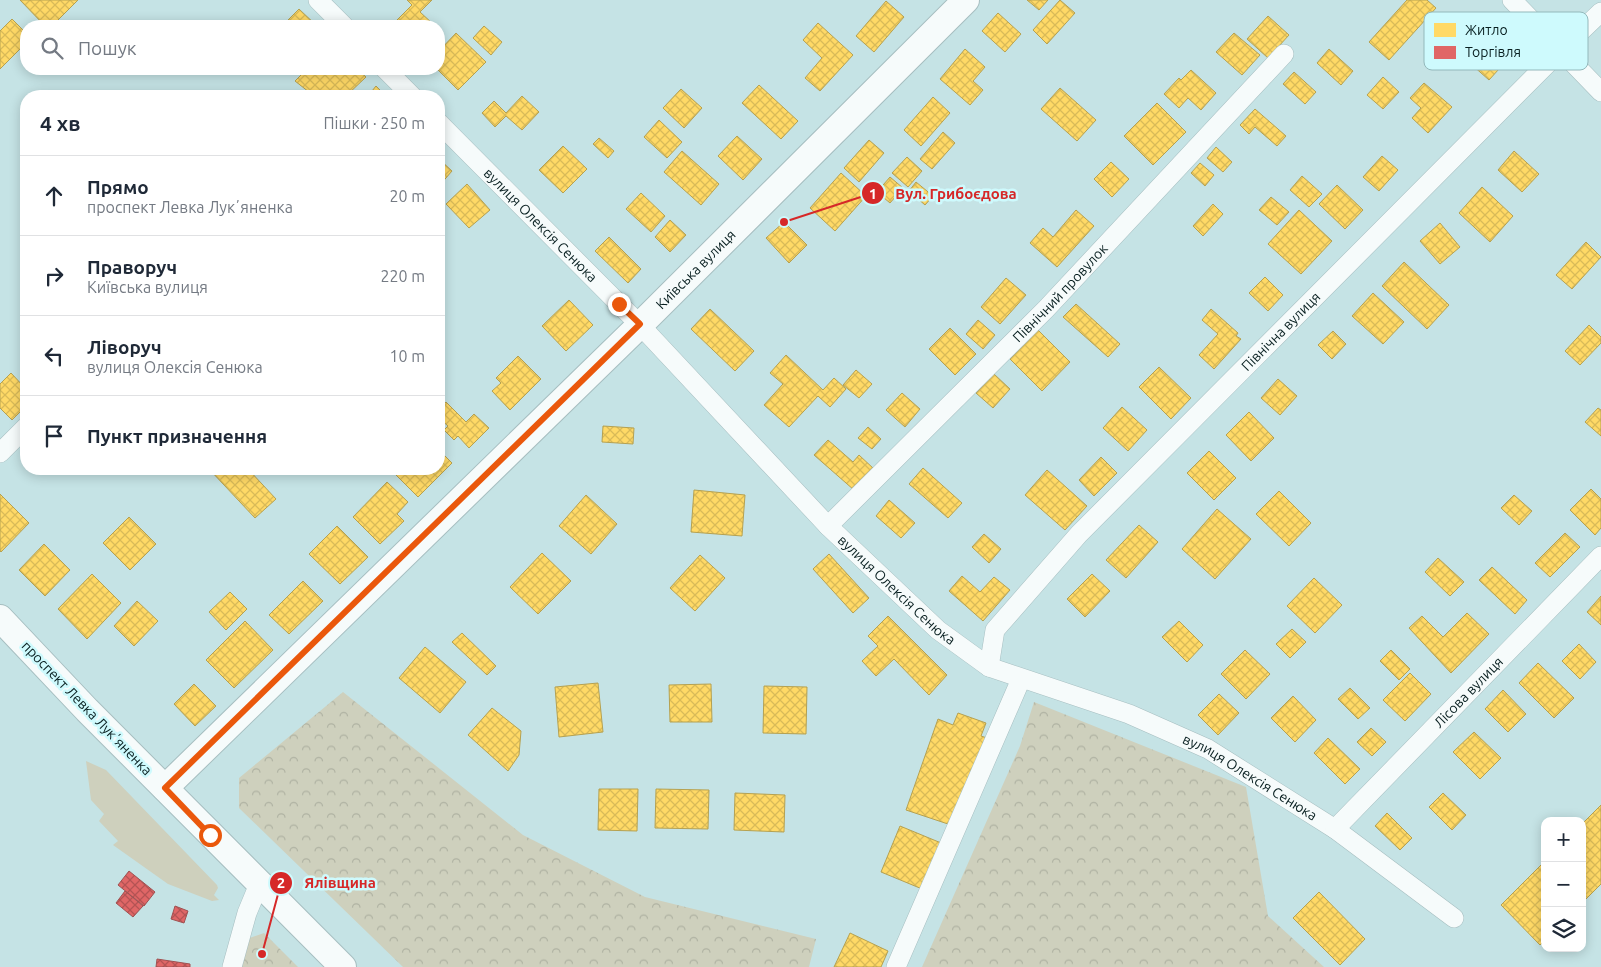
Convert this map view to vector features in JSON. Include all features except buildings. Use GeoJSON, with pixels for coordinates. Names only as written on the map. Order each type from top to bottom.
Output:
{"type":"FeatureCollection","features":[{"type":"Feature","properties":{"kind":"main road","name":"Київська вулиця"},"geometry":{"type":"LineString","coordinates":[[165,788],[640,324],[966,0]]}},
{"type":"Feature","properties":{"kind":"main road","name":"проспект Левка Лукʼяненка"},"geometry":{"type":"LineString","coordinates":[[0,618],[259,884],[343,967]]}},
{"type":"Feature","properties":{"kind":"street"},"geometry":{"type":"LineString","coordinates":[[318,0],[338,20]]}},
{"type":"Feature","properties":{"kind":"street"},"geometry":{"type":"LineString","coordinates":[[1512,0],[1523,12]]}},
{"type":"Feature","properties":{"kind":"street","name":"Північна вулиця"},"geometry":{"type":"LineString","coordinates":[[1588,24],[1601,12]]}},
{"type":"Feature","properties":{"kind":"street","name":"Північний провулок"},"geometry":{"type":"LineString","coordinates":[[828,526],[1046,309],[1284,54]]}},
{"type":"Feature","properties":{"kind":"street","name":"Північна вулиця"},"geometry":{"type":"LineString","coordinates":[[989,667],[994,630],[1079,534],[1541,70]]}},
{"type":"Feature","properties":{"kind":"street"},"geometry":{"type":"LineString","coordinates":[[1579,70],[1601,92]]}},
{"type":"Feature","properties":{"kind":"street"},"geometry":{"type":"LineString","coordinates":[[391,75],[406,90]]}},
{"type":"Feature","properties":{"kind":"street","name":"вулиця Олексія Сенюка"},"geometry":{"type":"LineString","coordinates":[[445,129],[640,324],[828,526],[938,630],[989,667],[1129,714],[1208,748],[1335,829],[1454,918]]}},
{"type":"Feature","properties":{"kind":"street"},"geometry":{"type":"LineString","coordinates":[[0,453],[20,433]]}},
{"type":"Feature","properties":{"kind":"street","name":"Лісова вулиця"},"geometry":{"type":"LineString","coordinates":[[1335,829],[1601,556]]}},
{"type":"Feature","properties":{"kind":"street"},"geometry":{"type":"LineString","coordinates":[[896,967],[1021,679]]}},
{"type":"Feature","properties":{"kind":"street"},"geometry":{"type":"LineString","coordinates":[[232,967],[247,913],[259,884]]}},
{"type":"Feature","properties":{"kind":"green space"},"geometry":{"type":"Polygon","coordinates":[[[343,692],[523,835],[645,897],[816,939],[809,967],[403,967],[239,808],[239,778],[343,692]]]}},
{"type":"Feature","properties":{"kind":"green space"},"geometry":{"type":"Polygon","coordinates":[[[1034,702],[1246,787],[1268,916],[1324,967],[922,967],[1020,746],[1034,702]]]}},
{"type":"Feature","properties":{"kind":"green space"},"geometry":{"type":"Polygon","coordinates":[[[86,761],[106,770],[217,885],[218,888],[214,895],[219,900],[212,901],[168,884],[113,845],[118,841],[99,821],[104,814],[91,800],[86,761]]]}},
{"type":"Feature","properties":{"kind":"green space"},"geometry":{"type":"Polygon","coordinates":[[[264,933],[298,967],[239,967],[241,941],[264,933]]]}},
{"type":"Feature","properties":{"kind":"place","name":"Вул. Грибоєдова"},"geometry":{"type":"Point","coordinates":[784,222]}},
{"type":"Feature","properties":{"kind":"place","name":"Ялівщина"},"geometry":{"type":"Point","coordinates":[262,954]}},
{"type":"Feature","properties":{"kind":"route"},"geometry":{"type":"LineString","coordinates":[[210,835],[165,788],[640,324],[619,304]]}}]}
